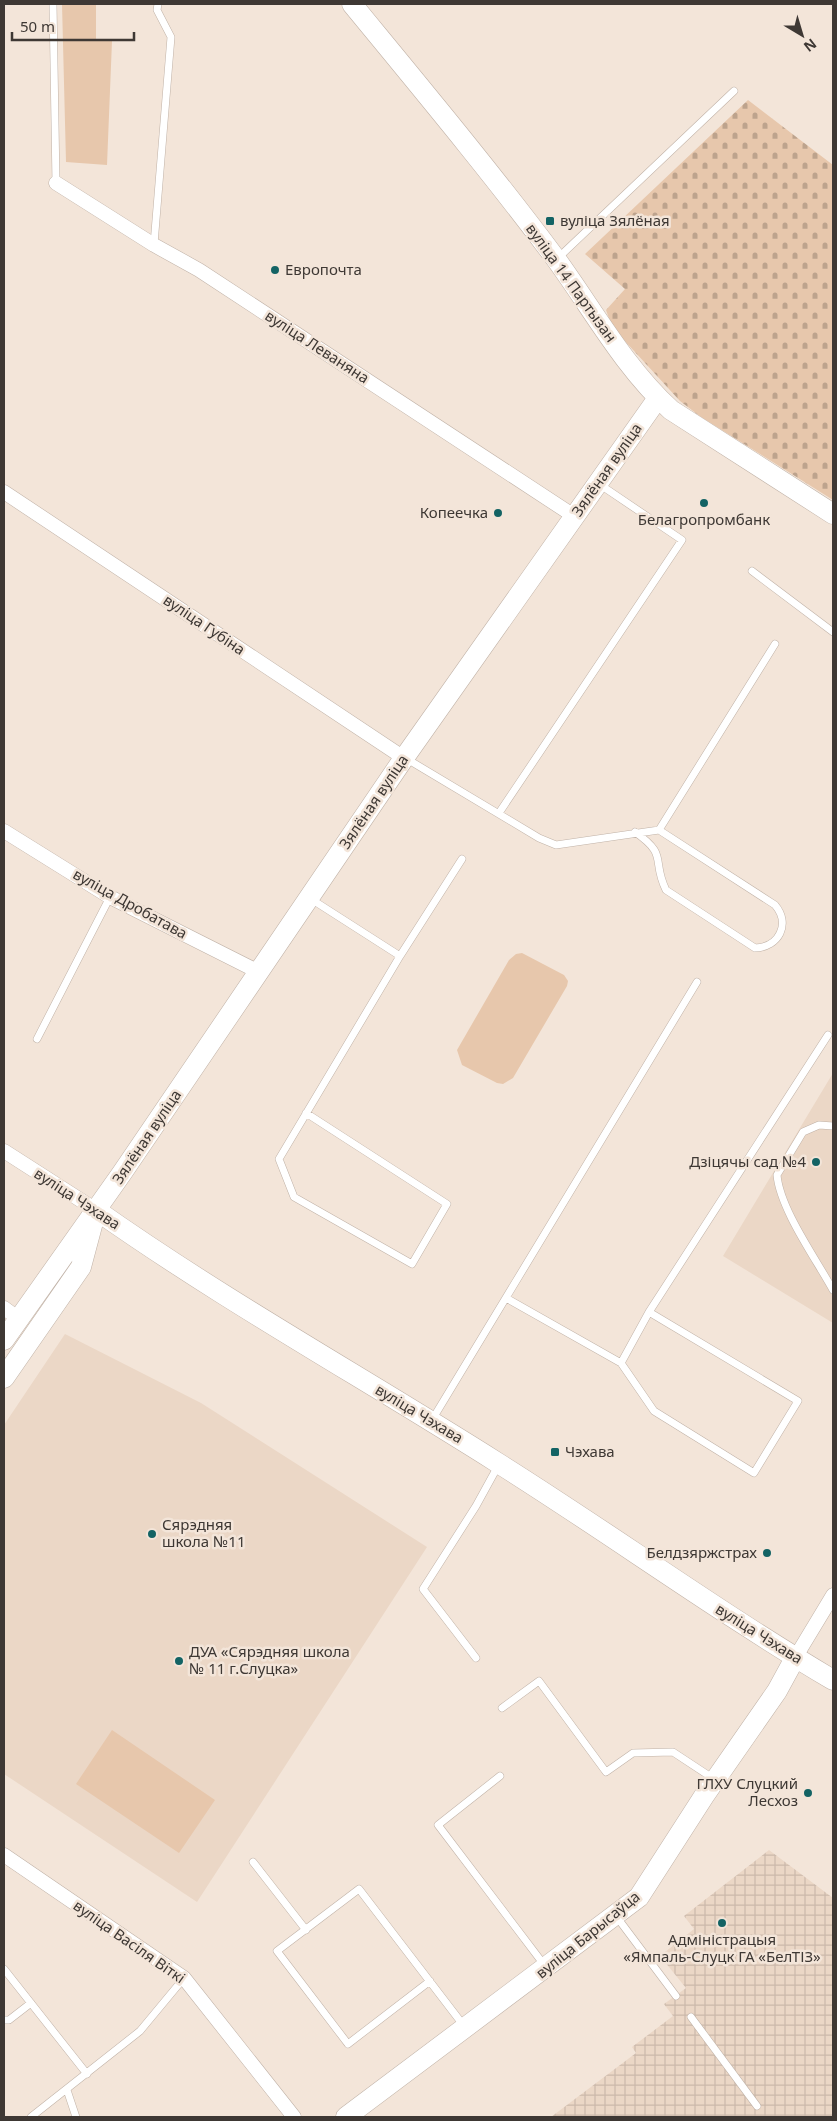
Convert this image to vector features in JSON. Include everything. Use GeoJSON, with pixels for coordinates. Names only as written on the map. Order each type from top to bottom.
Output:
{"type":"FeatureCollection","features":[{"type":"Feature","properties":{"kind":"main road","name":"вуліца 14 Партызан"},"geometry":{"type":"LineString","coordinates":[[352,4],[434,102],[556,260],[623,356],[658,398],[672,410],[833,514]]}},
{"type":"Feature","properties":{"kind":"main road","name":"Зялёная вуліца"},"geometry":{"type":"LineString","coordinates":[[4,1340],[11,1313],[96,1210],[404,758],[658,398]]}},
{"type":"Feature","properties":{"kind":"main road","name":"Зялёная вуліца"},"geometry":{"type":"LineString","coordinates":[[4,1378],[81,1267],[96,1210]]}},
{"type":"Feature","properties":{"kind":"main road","name":"вуліца Чэхава"},"geometry":{"type":"LineString","coordinates":[[96,1210],[158,1254],[500,1464],[795,1658],[833,1680]]}},
{"type":"Feature","properties":{"kind":"main road","name":"вуліца Барысаўца"},"geometry":{"type":"LineString","coordinates":[[346,2117],[639,1897],[704,1796],[717,1781],[778,1691],[795,1658]]}},
{"type":"Feature","properties":{"kind":"street","name":"вуліца Леваняна"},"geometry":{"type":"LineString","coordinates":[[56,183],[154,245],[199,270],[574,516]]}},
{"type":"Feature","properties":{"kind":"street","name":"вуліца Губіна"},"geometry":{"type":"LineString","coordinates":[[4,492],[404,758]]}},
{"type":"Feature","properties":{"kind":"street","name":"вуліца Дробатава"},"geometry":{"type":"LineString","coordinates":[[4,831],[110,897],[259,972]]}},
{"type":"Feature","properties":{"kind":"street","name":"вуліца Чэхава"},"geometry":{"type":"LineString","coordinates":[[4,1151],[96,1210]]}},
{"type":"Feature","properties":{"kind":"street","name":"вуліца Барысаўца"},"geometry":{"type":"LineString","coordinates":[[795,1658],[833,1595]]}},
{"type":"Feature","properties":{"kind":"street","name":"вуліца Васіля Віткі"},"geometry":{"type":"LineString","coordinates":[[4,1855],[184,1978],[294,2117]]}},
{"type":"Feature","properties":{"kind":"lane"},"geometry":{"type":"LineString","coordinates":[[54,4],[56,183]]}},
{"type":"Feature","properties":{"kind":"lane"},"geometry":{"type":"LineString","coordinates":[[154,245],[171,37],[157,10],[158,4]]}},
{"type":"Feature","properties":{"kind":"lane"},"geometry":{"type":"LineString","coordinates":[[556,260],[734,91]]}},
{"type":"Feature","properties":{"kind":"lane"},"geometry":{"type":"LineString","coordinates":[[499,813],[682,540],[598,484]]}},
{"type":"Feature","properties":{"kind":"lane"},"geometry":{"type":"LineString","coordinates":[[752,571],[833,632]]}},
{"type":"Feature","properties":{"kind":"lane"},"geometry":{"type":"LineString","coordinates":[[659,830],[776,644]]}},
{"type":"Feature","properties":{"kind":"lane"},"geometry":{"type":"LineString","coordinates":[[404,758],[539,838],[556,845],[580,843],[634,832],[659,830],[775,905],[781,912],[783,920],[782,930],[772,944],[765,948],[755,948],[666,890],[660,876],[657,852],[650,843],[634,832]]}},
{"type":"Feature","properties":{"kind":"lane"},"geometry":{"type":"LineString","coordinates":[[306,1113],[447,1204],[412,1264],[294,1197],[279,1159],[306,1113],[400,956],[462,859]]}},
{"type":"Feature","properties":{"kind":"lane"},"geometry":{"type":"LineString","coordinates":[[37,1039],[110,897]]}},
{"type":"Feature","properties":{"kind":"lane"},"geometry":{"type":"LineString","coordinates":[[309,897],[400,956]]}},
{"type":"Feature","properties":{"kind":"lane"},"geometry":{"type":"LineString","coordinates":[[431,1422],[697,982]]}},
{"type":"Feature","properties":{"kind":"lane"},"geometry":{"type":"LineString","coordinates":[[621,1363],[649,1312],[828,1035]]}},
{"type":"Feature","properties":{"kind":"lane"},"geometry":{"type":"LineString","coordinates":[[833,1126],[819,1125],[803,1132],[777,1175],[780,1193],[833,1290]]}},
{"type":"Feature","properties":{"kind":"lane"},"geometry":{"type":"LineString","coordinates":[[506,1298],[621,1363],[654,1411],[754,1473],[798,1400],[649,1312]]}},
{"type":"Feature","properties":{"kind":"lane"},"geometry":{"type":"LineString","coordinates":[[476,1658],[423,1589],[476,1506],[500,1464]]}},
{"type":"Feature","properties":{"kind":"lane"},"geometry":{"type":"LineString","coordinates":[[502,1708],[539,1681],[606,1772],[634,1753],[673,1752],[717,1781]]}},
{"type":"Feature","properties":{"kind":"lane"},"geometry":{"type":"LineString","coordinates":[[500,1776],[438,1825],[546,1968]]}},
{"type":"Feature","properties":{"kind":"lane"},"geometry":{"type":"LineString","coordinates":[[253,1862],[306,1930]]}},
{"type":"Feature","properties":{"kind":"lane"},"geometry":{"type":"LineString","coordinates":[[430,1981],[348,2044],[277,1951],[359,1889],[430,1981],[465,2029]]}},
{"type":"Feature","properties":{"kind":"lane"},"geometry":{"type":"LineString","coordinates":[[616,1916],[676,1996]]}},
{"type":"Feature","properties":{"kind":"lane"},"geometry":{"type":"LineString","coordinates":[[4,1969],[87,2074]]}},
{"type":"Feature","properties":{"kind":"lane"},"geometry":{"type":"LineString","coordinates":[[31,2117],[140,2031],[184,1978]]}},
{"type":"Feature","properties":{"kind":"lane"},"geometry":{"type":"LineString","coordinates":[[4,2020],[9,2020],[31,2003]]}},
{"type":"Feature","properties":{"kind":"lane"},"geometry":{"type":"LineString","coordinates":[[691,2016],[757,2106]]}},
{"type":"Feature","properties":{"kind":"lane"},"geometry":{"type":"LineString","coordinates":[[67,2090],[76,2117]]}},
{"type":"Feature","properties":{"kind":"shaded area"},"geometry":{"type":"Polygon","coordinates":[[[833,1073],[833,1323],[723,1256],[833,1073]]]}},
{"type":"Feature","properties":{"kind":"shaded area","name":"ДУА «Сярэдняя школа № 11 г.Слуцка»"},"geometry":{"type":"Polygon","coordinates":[[[65,1334],[201,1403],[427,1547],[197,1902],[4,1774],[4,1425],[65,1334]]]}},
{"type":"Feature","properties":{"kind":"shaded area"},"geometry":{"type":"Polygon","coordinates":[[[769,1850],[833,1898],[833,2117],[551,2117],[636,2053],[632,2047],[673,2016],[664,2004],[686,1988],[660,1956],[694,1929],[684,1916],[769,1850]]]}},
{"type":"Feature","properties":{"kind":"green space"},"geometry":{"type":"Polygon","coordinates":[[[62,4],[96,4],[96,40],[112,41],[107,165],[66,162],[62,4]]]}},
{"type":"Feature","properties":{"kind":"green space"},"geometry":{"type":"Polygon","coordinates":[[[748,100],[833,165],[833,500],[701,417],[680,401],[612,327],[606,310],[625,289],[585,254],[748,100]]]}},
{"type":"Feature","properties":{"kind":"green space"},"geometry":{"type":"Polygon","coordinates":[[[522,953],[564,975],[568,981],[567,986],[513,1078],[503,1084],[497,1083],[462,1065],[457,1050],[509,960],[516,954],[522,953]]]}},
{"type":"Feature","properties":{"kind":"green space"},"geometry":{"type":"Polygon","coordinates":[[[112,1730],[215,1800],[179,1853],[76,1784],[112,1730]]]}},
{"type":"Feature","properties":{"kind":"place","name":"вуліца Зялёная"},"geometry":{"type":"Point","coordinates":[550,221]}},
{"type":"Feature","properties":{"kind":"place","name":"Европочта"},"geometry":{"type":"Point","coordinates":[275,270]}},
{"type":"Feature","properties":{"kind":"place","name":"Белагропромбанк"},"geometry":{"type":"Point","coordinates":[704,503]}},
{"type":"Feature","properties":{"kind":"place","name":"Копеечка"},"geometry":{"type":"Point","coordinates":[498,513]}},
{"type":"Feature","properties":{"kind":"place","name":"Дзіцячы сад №4"},"geometry":{"type":"Point","coordinates":[816,1162]}},
{"type":"Feature","properties":{"kind":"place","name":"Чэхава"},"geometry":{"type":"Point","coordinates":[555,1452]}},
{"type":"Feature","properties":{"kind":"place","name":"Сярэдняя школа №11"},"geometry":{"type":"Point","coordinates":[152,1534]}},
{"type":"Feature","properties":{"kind":"place","name":"Белдзяржстрах"},"geometry":{"type":"Point","coordinates":[767,1553]}},
{"type":"Feature","properties":{"kind":"place","name":"ДУА «Сярэдняя школа № 11 г.Слуцка»"},"geometry":{"type":"Point","coordinates":[179,1661]}},
{"type":"Feature","properties":{"kind":"place","name":"ГЛХУ Слуцкий Лесхоз"},"geometry":{"type":"Point","coordinates":[808,1793]}},
{"type":"Feature","properties":{"kind":"place","name":"Адміністрацыя «Ямпаль-Слуцк ГА «БелТІЗ»"},"geometry":{"type":"Point","coordinates":[722,1923]}}]}
